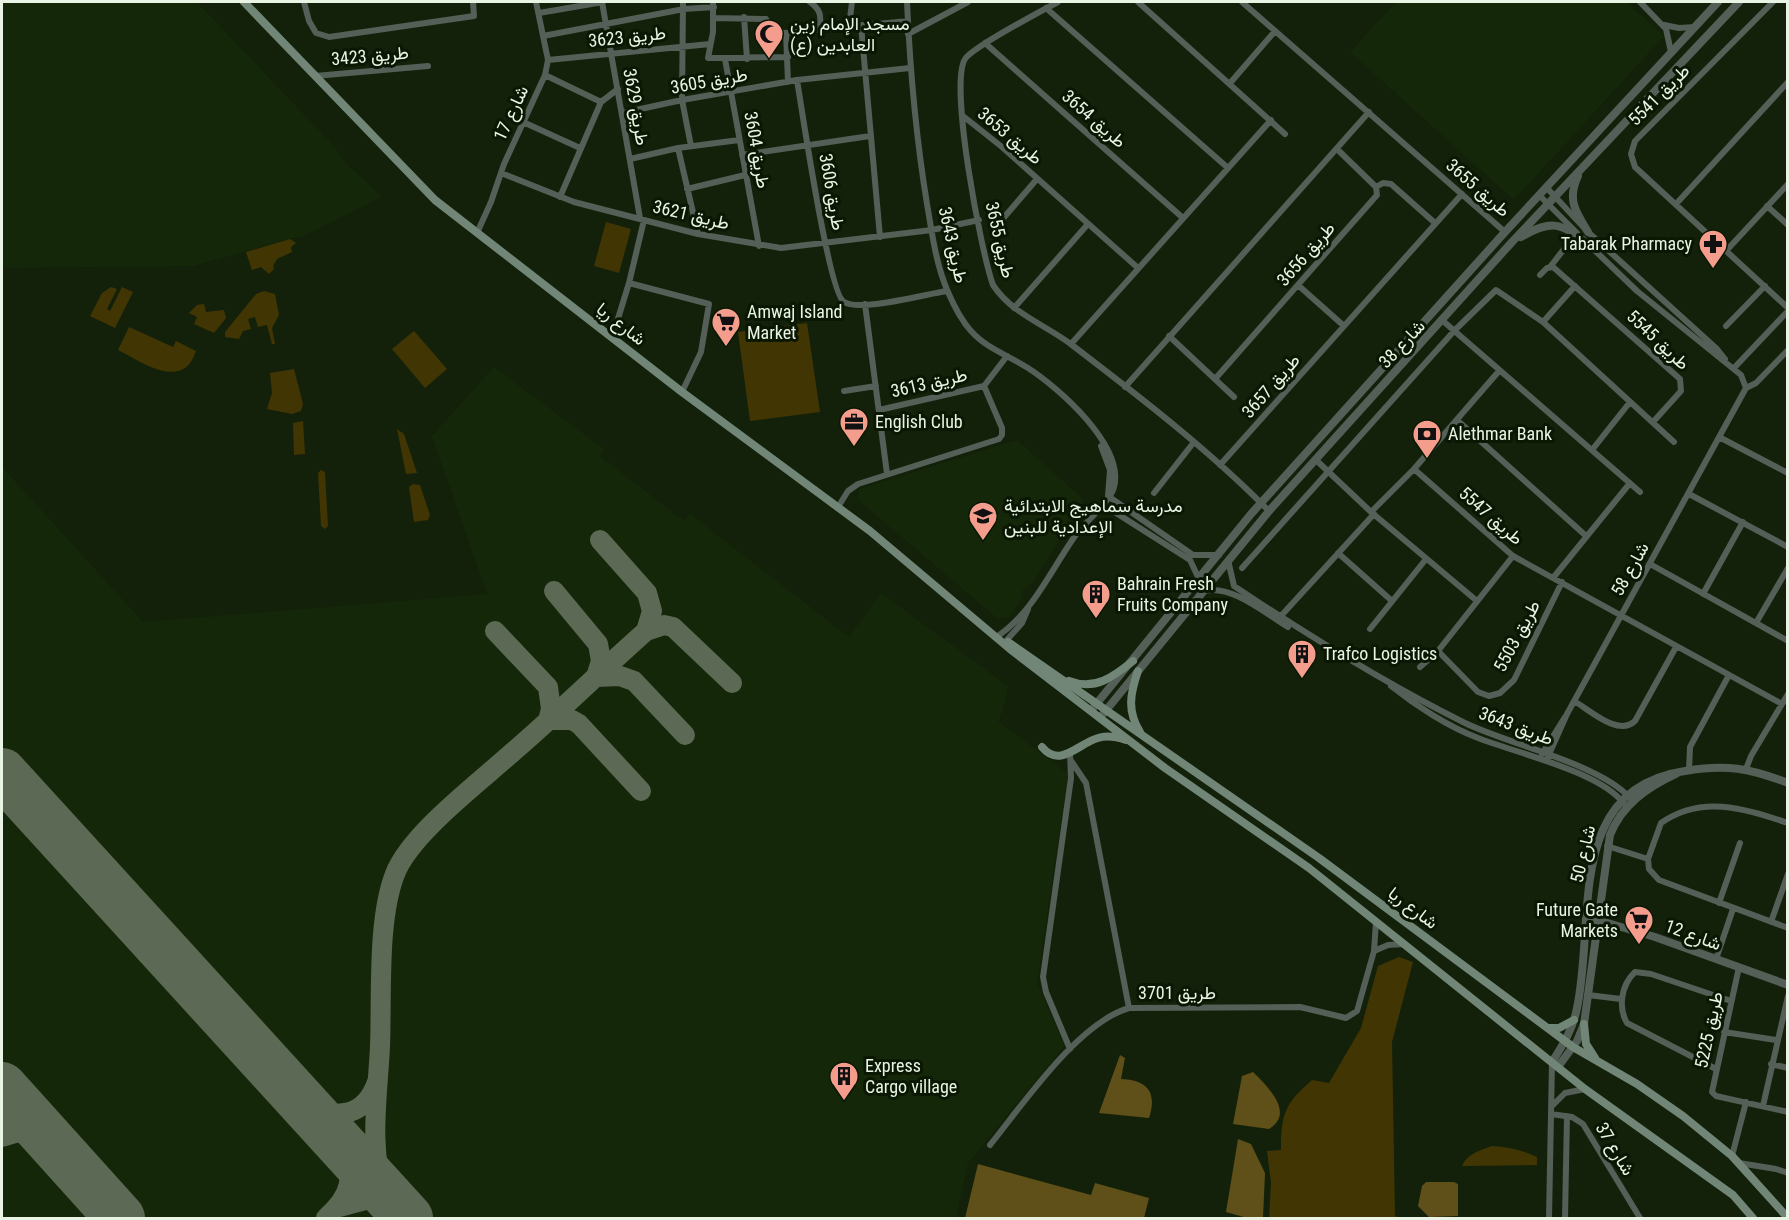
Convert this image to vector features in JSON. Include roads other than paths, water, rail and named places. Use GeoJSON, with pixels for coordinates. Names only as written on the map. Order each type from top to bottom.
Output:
{"type":"FeatureCollection","features":[{"type":"Feature","properties":{"kind":"main road","name":"شارع ريا"},"geometry":{"type":"LineString","coordinates":[[244,2],[419,186],[477,232],[682,393],[918,568],[1001,639],[1093,707],[1143,738],[1319,858],[1569,1044],[1683,1116],[1732,1156],[1788,1218]]}},
{"type":"Feature","properties":{"kind":"main road","name":"شارع ريا"},"geometry":{"type":"LineString","coordinates":[[1001,639],[1014,645],[1060,678],[1093,707]]}},
{"type":"Feature","properties":{"kind":"main road"},"geometry":{"type":"LineString","coordinates":[[1060,678],[1076,684],[1095,684],[1111,678],[1133,661]]}},
{"type":"Feature","properties":{"kind":"main road"},"geometry":{"type":"LineString","coordinates":[[1138,671],[1130,707],[1133,722],[1143,738]]}},
{"type":"Feature","properties":{"kind":"main road","name":"شارع ريا"},"geometry":{"type":"LineString","coordinates":[[1103,714],[1131,742],[1309,868],[1584,1089],[1733,1195],[1753,1218]]}},
{"type":"Feature","properties":{"kind":"main road"},"geometry":{"type":"LineString","coordinates":[[1042,747],[1053,755],[1071,758],[1100,737],[1131,742]]}},
{"type":"Feature","properties":{"kind":"main road"},"geometry":{"type":"LineString","coordinates":[[1548,1028],[1559,1028],[1574,1020]]}},
{"type":"Feature","properties":{"kind":"main road"},"geometry":{"type":"LineString","coordinates":[[1584,1024],[1586,1044],[1603,1064]]}},
{"type":"Feature","properties":{"kind":"street"},"geometry":{"type":"LineString","coordinates":[[304,2],[309,21],[316,33],[329,37],[474,16],[473,2]]}},
{"type":"Feature","properties":{"kind":"street","name":"شارع 17"},"geometry":{"type":"LineString","coordinates":[[477,232],[545,75],[548,60],[536,2]]}},
{"type":"Feature","properties":{"kind":"street"},"geometry":{"type":"LineString","coordinates":[[539,12],[603,2]]}},
{"type":"Feature","properties":{"kind":"street","name":"طريق 3629"},"geometry":{"type":"LineString","coordinates":[[603,2],[642,219],[629,284],[612,338]]}},
{"type":"Feature","properties":{"kind":"street"},"geometry":{"type":"LineString","coordinates":[[810,2],[817,6],[821,13],[820,29]]}},
{"type":"Feature","properties":{"kind":"street"},"geometry":{"type":"LineString","coordinates":[[849,26],[852,2]]}},
{"type":"Feature","properties":{"kind":"street","name":"طريق 3643"},"geometry":{"type":"LineString","coordinates":[[907,2],[910,68],[932,231],[947,291],[971,332],[987,345],[1043,379],[1065,397],[1094,429],[1104,442],[1114,465],[1115,485],[1108,496]]}},
{"type":"Feature","properties":{"kind":"street"},"geometry":{"type":"LineString","coordinates":[[908,34],[968,2]]}},
{"type":"Feature","properties":{"kind":"street","name":"طريق 3655"},"geometry":{"type":"LineString","coordinates":[[1058,2],[971,51],[961,70],[966,153],[993,285],[1014,308],[1071,344],[1194,442],[1269,511]]}},
{"type":"Feature","properties":{"kind":"street"},"geometry":{"type":"LineString","coordinates":[[1138,2],[1231,82],[1285,134]]}},
{"type":"Feature","properties":{"kind":"street","name":"طريق 3655"},"geometry":{"type":"LineString","coordinates":[[1242,2],[1505,232]]}},
{"type":"Feature","properties":{"kind":"street"},"geometry":{"type":"LineString","coordinates":[[1640,2],[1663,24],[1670,38],[1671,52]]}},
{"type":"Feature","properties":{"kind":"street","name":"شارع 38"},"geometry":{"type":"LineString","coordinates":[[1093,707],[1261,503],[1546,187],[1718,2]]}},
{"type":"Feature","properties":{"kind":"street","name":"شارع 38"},"geometry":{"type":"LineString","coordinates":[[1103,714],[1200,592],[1269,511],[1547,204],[1739,2]]}},
{"type":"Feature","properties":{"kind":"street","name":"طريق 5541"},"geometry":{"type":"LineString","coordinates":[[1773,2],[1632,147],[1631,154],[1635,167],[1788,309]]}},
{"type":"Feature","properties":{"kind":"street"},"geometry":{"type":"LineString","coordinates":[[543,36],[606,25],[684,5],[713,4],[714,18],[708,58],[788,57]]}},
{"type":"Feature","properties":{"kind":"street"},"geometry":{"type":"LineString","coordinates":[[684,5],[682,100],[691,146]]}},
{"type":"Feature","properties":{"kind":"street"},"geometry":{"type":"LineString","coordinates":[[1046,8],[1228,168]]}},
{"type":"Feature","properties":{"kind":"street"},"geometry":{"type":"LineString","coordinates":[[744,17],[747,58]]}},
{"type":"Feature","properties":{"kind":"street"},"geometry":{"type":"LineString","coordinates":[[714,18],[766,19],[774,32],[786,33],[908,21]]}},
{"type":"Feature","properties":{"kind":"street"},"geometry":{"type":"LineString","coordinates":[[1663,24],[1679,28],[1695,27]]}},
{"type":"Feature","properties":{"kind":"street"},"geometry":{"type":"LineString","coordinates":[[861,25],[880,237]]}},
{"type":"Feature","properties":{"kind":"street"},"geometry":{"type":"LineString","coordinates":[[1231,82],[1275,31]]}},
{"type":"Feature","properties":{"kind":"street"},"geometry":{"type":"LineString","coordinates":[[786,33],[789,82]]}},
{"type":"Feature","properties":{"kind":"street","name":"طريق 3654"},"geometry":{"type":"LineString","coordinates":[[985,43],[1183,218]]}},
{"type":"Feature","properties":{"kind":"street","name":"طريق 3623"},"geometry":{"type":"LineString","coordinates":[[548,60],[710,44]]}},
{"type":"Feature","properties":{"kind":"street","name":"طريق 3604"},"geometry":{"type":"LineString","coordinates":[[725,59],[759,246]]}},
{"type":"Feature","properties":{"kind":"street","name":"طريق 3423"},"geometry":{"type":"LineString","coordinates":[[315,76],[428,66]]}},
{"type":"Feature","properties":{"kind":"street","name":"طريق 3605"},"geometry":{"type":"LineString","coordinates":[[622,114],[682,100],[797,80],[910,68]]}},
{"type":"Feature","properties":{"kind":"street"},"geometry":{"type":"LineString","coordinates":[[545,75],[601,102]]}},
{"type":"Feature","properties":{"kind":"street","name":"طريق 3606"},"geometry":{"type":"LineString","coordinates":[[797,80],[825,245]]}},
{"type":"Feature","properties":{"kind":"street"},"geometry":{"type":"LineString","coordinates":[[1676,204],[1788,82]]}},
{"type":"Feature","properties":{"kind":"street"},"geometry":{"type":"LineString","coordinates":[[560,197],[601,102],[618,89]]}},
{"type":"Feature","properties":{"kind":"street"},"geometry":{"type":"LineString","coordinates":[[1125,387],[1369,112]]}},
{"type":"Feature","properties":{"kind":"street","name":"طريق 3653"},"geometry":{"type":"LineString","coordinates":[[963,117],[1138,268]]}},
{"type":"Feature","properties":{"kind":"street"},"geometry":{"type":"LineString","coordinates":[[1071,344],[1271,120]]}},
{"type":"Feature","properties":{"kind":"street"},"geometry":{"type":"LineString","coordinates":[[523,122],[580,148]]}},
{"type":"Feature","properties":{"kind":"street","name":"طريق 3606"},"geometry":{"type":"LineString","coordinates":[[742,155],[870,136]]}},
{"type":"Feature","properties":{"kind":"street"},"geometry":{"type":"LineString","coordinates":[[630,159],[678,148],[739,140]]}},
{"type":"Feature","properties":{"kind":"street"},"geometry":{"type":"LineString","coordinates":[[678,148],[698,234]]}},
{"type":"Feature","properties":{"kind":"street"},"geometry":{"type":"LineString","coordinates":[[1337,149],[1376,187],[1383,183],[1391,184],[1435,223]]}},
{"type":"Feature","properties":{"kind":"street"},"geometry":{"type":"LineString","coordinates":[[1581,170],[1572,188],[1571,201],[1588,232]]}},
{"type":"Feature","properties":{"kind":"street","name":"طريق 3621"},"geometry":{"type":"LineString","coordinates":[[501,173],[560,197],[698,234],[759,246],[791,249],[825,245],[932,231],[979,220]]}},
{"type":"Feature","properties":{"kind":"street"},"geometry":{"type":"LineString","coordinates":[[687,189],[745,175]]}},
{"type":"Feature","properties":{"kind":"street","name":"طريق 3653"},"geometry":{"type":"LineString","coordinates":[[1000,222],[1037,179]]}},
{"type":"Feature","properties":{"kind":"street"},"geometry":{"type":"LineString","coordinates":[[1726,251],[1788,184]]}},
{"type":"Feature","properties":{"kind":"street","name":"طريق 3656"},"geometry":{"type":"LineString","coordinates":[[1215,379],[1374,198],[1378,190],[1376,187]]}},
{"type":"Feature","properties":{"kind":"street"},"geometry":{"type":"LineString","coordinates":[[1546,187],[1588,232],[1717,349],[1727,362]]}},
{"type":"Feature","properties":{"kind":"street","name":"طريق 3657"},"geometry":{"type":"LineString","coordinates":[[1221,465],[1462,194]]}},
{"type":"Feature","properties":{"kind":"street"},"geometry":{"type":"LineString","coordinates":[[1539,195],[1637,291],[1734,368],[1744,379],[1746,388],[1756,383],[1788,350]]}},
{"type":"Feature","properties":{"kind":"street"},"geometry":{"type":"LineString","coordinates":[[1767,206],[1788,225]]}},
{"type":"Feature","properties":{"kind":"street"},"geometry":{"type":"LineString","coordinates":[[1014,308],[1088,224]]}},
{"type":"Feature","properties":{"kind":"street"},"geometry":{"type":"LineString","coordinates":[[1512,242],[1548,224],[1560,225],[1590,245]]}},
{"type":"Feature","properties":{"kind":"street"},"geometry":{"type":"LineString","coordinates":[[1540,275],[1550,267],[1575,235]]}},
{"type":"Feature","properties":{"kind":"street"},"geometry":{"type":"LineString","coordinates":[[825,245],[839,299],[846,304],[865,304],[947,291]]}},
{"type":"Feature","properties":{"kind":"street","name":"طريق 5545"},"geometry":{"type":"LineString","coordinates":[[1550,267],[1575,286],[1680,379],[1681,391],[1653,422]]}},
{"type":"Feature","properties":{"kind":"street"},"geometry":{"type":"LineString","coordinates":[[629,284],[709,304],[701,352],[682,393]]}},
{"type":"Feature","properties":{"kind":"street"},"geometry":{"type":"LineString","coordinates":[[1299,286],[1344,326]]}},
{"type":"Feature","properties":{"kind":"street"},"geometry":{"type":"LineString","coordinates":[[1575,286],[1543,322],[1674,442]]}},
{"type":"Feature","properties":{"kind":"street"},"geometry":{"type":"LineString","coordinates":[[1726,326],[1765,286]]}},
{"type":"Feature","properties":{"kind":"street","name":"شارع 38"},"geometry":{"type":"LineString","coordinates":[[1242,568],[1454,331],[1496,290],[1543,322]]}},
{"type":"Feature","properties":{"kind":"street","name":"طريق 3613"},"geometry":{"type":"LineString","coordinates":[[865,304],[887,474]]}},
{"type":"Feature","properties":{"kind":"street"},"geometry":{"type":"LineString","coordinates":[[1734,368],[1788,309]]}},
{"type":"Feature","properties":{"kind":"street"},"geometry":{"type":"LineString","coordinates":[[1443,321],[1640,492]]}},
{"type":"Feature","properties":{"kind":"street"},"geometry":{"type":"LineString","coordinates":[[1169,336],[1234,397]]}},
{"type":"Feature","properties":{"kind":"street","name":"طريق 3613"},"geometry":{"type":"LineString","coordinates":[[879,410],[984,386],[1007,356]]}},
{"type":"Feature","properties":{"kind":"street"},"geometry":{"type":"LineString","coordinates":[[1280,617],[1499,371]]}},
{"type":"Feature","properties":{"kind":"street","name":"طريق 3613"},"geometry":{"type":"LineString","coordinates":[[844,391],[876,386]]}},
{"type":"Feature","properties":{"kind":"street"},"geometry":{"type":"LineString","coordinates":[[838,507],[848,491],[858,484],[999,439],[1002,435],[984,386]]}},
{"type":"Feature","properties":{"kind":"street","name":"شارع 58"},"geometry":{"type":"LineString","coordinates":[[1545,757],[1746,388]]}},
{"type":"Feature","properties":{"kind":"street"},"geometry":{"type":"LineString","coordinates":[[1592,450],[1630,402]]}},
{"type":"Feature","properties":{"kind":"street"},"geometry":{"type":"LineString","coordinates":[[1457,420],[1585,535]]}},
{"type":"Feature","properties":{"kind":"street"},"geometry":{"type":"LineString","coordinates":[[1719,437],[1788,473]]}},
{"type":"Feature","properties":{"kind":"street"},"geometry":{"type":"LineString","coordinates":[[1154,493],[1194,442]]}},
{"type":"Feature","properties":{"kind":"street"},"geometry":{"type":"LineString","coordinates":[[1316,460],[1373,513],[1476,601]]}},
{"type":"Feature","properties":{"kind":"street","name":"طريق 5547"},"geometry":{"type":"LineString","coordinates":[[1414,469],[1513,556],[1782,704]]}},
{"type":"Feature","properties":{"kind":"street"},"geometry":{"type":"LineString","coordinates":[[1552,578],[1630,483]]}},
{"type":"Feature","properties":{"kind":"street"},"geometry":{"type":"LineString","coordinates":[[1689,494],[1788,547]]}},
{"type":"Feature","properties":{"kind":"street"},"geometry":{"type":"LineString","coordinates":[[1001,639],[1022,623],[1029,605],[1075,536],[1108,496],[1190,554],[1200,557],[1219,555]]}},
{"type":"Feature","properties":{"kind":"street"},"geometry":{"type":"LineString","coordinates":[[1102,504],[1190,560],[1200,579]]}},
{"type":"Feature","properties":{"kind":"street"},"geometry":{"type":"LineString","coordinates":[[1703,594],[1743,522]]}},
{"type":"Feature","properties":{"kind":"street"},"geometry":{"type":"LineString","coordinates":[[1338,553],[1392,601]]}},
{"type":"Feature","properties":{"kind":"street"},"geometry":{"type":"LineString","coordinates":[[1420,667],[1438,651],[1513,556]]}},
{"type":"Feature","properties":{"kind":"street","name":"طريق 3643"},"geometry":{"type":"LineString","coordinates":[[1227,559],[1234,586],[1300,631]]}},
{"type":"Feature","properties":{"kind":"street"},"geometry":{"type":"LineString","coordinates":[[1370,629],[1426,559]]}},
{"type":"Feature","properties":{"kind":"street"},"geometry":{"type":"LineString","coordinates":[[1650,564],[1788,641]]}},
{"type":"Feature","properties":{"kind":"street"},"geometry":{"type":"LineString","coordinates":[[1756,623],[1788,568]]}},
{"type":"Feature","properties":{"kind":"street","name":"طريق 5503"},"geometry":{"type":"LineString","coordinates":[[1438,651],[1478,692],[1489,696],[1500,693],[1514,680],[1562,582]]}},
{"type":"Feature","properties":{"kind":"street","name":"طريق 3643"},"geometry":{"type":"LineString","coordinates":[[1200,592],[1227,591],[1387,682],[1473,727],[1609,782],[1629,804]]}},
{"type":"Feature","properties":{"kind":"street"},"geometry":{"type":"LineString","coordinates":[[1574,701],[1617,726],[1629,726],[1635,721],[1676,647]]}},
{"type":"Feature","properties":{"kind":"street"},"geometry":{"type":"LineString","coordinates":[[1729,675],[1690,747],[1687,770],[1706,767],[1746,769],[1788,783]]}},
{"type":"Feature","properties":{"kind":"street"},"geometry":{"type":"LineString","coordinates":[[1746,769],[1751,756],[1788,694]]}},
{"type":"Feature","properties":{"kind":"street"},"geometry":{"type":"LineString","coordinates":[[1071,758],[1086,783],[1129,1008]]}},
{"type":"Feature","properties":{"kind":"street"},"geometry":{"type":"LineString","coordinates":[[1070,1049],[1046,992],[1043,977],[1071,758]]}},
{"type":"Feature","properties":{"kind":"street","name":"شارع 50"},"geometry":{"type":"LineString","coordinates":[[1569,1044],[1599,837],[1623,797],[1653,777],[1687,770]]}},
{"type":"Feature","properties":{"kind":"street","name":"شارع 50"},"geometry":{"type":"LineString","coordinates":[[1555,1065],[1584,1024],[1607,846],[1614,825],[1629,804],[1652,787],[1687,770]]}},
{"type":"Feature","properties":{"kind":"street"},"geometry":{"type":"LineString","coordinates":[[1788,823],[1730,806],[1694,807],[1661,823],[1648,859],[1649,869],[1656,878],[1732,909],[1788,928]]}},
{"type":"Feature","properties":{"kind":"street"},"geometry":{"type":"LineString","coordinates":[[1719,903],[1740,843]]}},
{"type":"Feature","properties":{"kind":"street","name":"شارع 50"},"geometry":{"type":"LineString","coordinates":[[1607,846],[1648,859]]}},
{"type":"Feature","properties":{"kind":"street"},"geometry":{"type":"LineString","coordinates":[[1771,922],[1788,874]]}},
{"type":"Feature","properties":{"kind":"street"},"geometry":{"type":"LineString","coordinates":[[1590,893],[1600,895]]}},
{"type":"Feature","properties":{"kind":"street"},"geometry":{"type":"LineString","coordinates":[[1716,959],[1732,909]]}},
{"type":"Feature","properties":{"kind":"street","name":"شارع 12"},"geometry":{"type":"LineString","coordinates":[[1587,917],[1788,985]]}},
{"type":"Feature","properties":{"kind":"street","name":"طريق 3701"},"geometry":{"type":"LineString","coordinates":[[990,1145],[1070,1049],[1107,1017],[1129,1008],[1300,1007],[1349,1017],[1357,1011],[1374,951],[1376,921]]}},
{"type":"Feature","properties":{"kind":"street"},"geometry":{"type":"LineString","coordinates":[[1374,951],[1388,945],[1404,944]]}},
{"type":"Feature","properties":{"kind":"street","name":"طريق 5225"},"geometry":{"type":"LineString","coordinates":[[1739,967],[1716,1069],[1713,1094],[1788,1112]]}},
{"type":"Feature","properties":{"kind":"street"},"geometry":{"type":"LineString","coordinates":[[1716,1069],[1627,1023],[1622,1014],[1621,999],[1630,977],[1635,972],[1660,977],[1731,1001]]}},
{"type":"Feature","properties":{"kind":"street"},"geometry":{"type":"LineString","coordinates":[[1588,994],[1621,999]]}},
{"type":"Feature","properties":{"kind":"street"},"geometry":{"type":"LineString","coordinates":[[1763,1106],[1776,1040],[1788,996]]}},
{"type":"Feature","properties":{"kind":"street"},"geometry":{"type":"LineString","coordinates":[[1724,1032],[1776,1040]]}},
{"type":"Feature","properties":{"kind":"street"},"geometry":{"type":"LineString","coordinates":[[1771,1064],[1788,1068]]}},
{"type":"Feature","properties":{"kind":"street"},"geometry":{"type":"LineString","coordinates":[[1549,1218],[1551,1110],[1555,1065]]}},
{"type":"Feature","properties":{"kind":"street"},"geometry":{"type":"LineString","coordinates":[[1551,1110],[1565,1093],[1584,1089]]}},
{"type":"Feature","properties":{"kind":"street"},"geometry":{"type":"LineString","coordinates":[[1732,1156],[1746,1102]]}},
{"type":"Feature","properties":{"kind":"street"},"geometry":{"type":"LineString","coordinates":[[1551,1110],[1567,1116],[1565,1218]]}},
{"type":"Feature","properties":{"kind":"street","name":"شارع 37"},"geometry":{"type":"LineString","coordinates":[[1567,1116],[1577,1119],[1586,1129],[1640,1218]]}},
{"type":"Feature","properties":{"kind":"street"},"geometry":{"type":"LineString","coordinates":[[1739,1163],[1776,1168],[1788,1173]]}},
{"type":"Feature","properties":{"kind":"place","name":"مسجد الإمام زين العابدين (ع)"},"geometry":{"type":"Point","coordinates":[769,60]}},
{"type":"Feature","properties":{"kind":"place","name":"Tabarak Pharmacy"},"geometry":{"type":"Point","coordinates":[1713,270]}},
{"type":"Feature","properties":{"kind":"place","name":"Amwaj Island Market"},"geometry":{"type":"Point","coordinates":[726,348]}},
{"type":"Feature","properties":{"kind":"place","name":"English Club"},"geometry":{"type":"Point","coordinates":[854,448]}},
{"type":"Feature","properties":{"kind":"place","name":"Alethmar Bank"},"geometry":{"type":"Point","coordinates":[1427,460]}},
{"type":"Feature","properties":{"kind":"place","name":"مدرسة سماهيج الابتدائية الإعدادية للبنين"},"geometry":{"type":"Point","coordinates":[983,542]}},
{"type":"Feature","properties":{"kind":"place","name":"Bahrain Fresh Fruits Company"},"geometry":{"type":"Point","coordinates":[1096,620]}},
{"type":"Feature","properties":{"kind":"place","name":"Trafco Logistics"},"geometry":{"type":"Point","coordinates":[1302,680]}},
{"type":"Feature","properties":{"kind":"place","name":"Future Gate Markets"},"geometry":{"type":"Point","coordinates":[1639,946]}},
{"type":"Feature","properties":{"kind":"place","name":"Express Cargo village"},"geometry":{"type":"Point","coordinates":[844,1102]}}]}
